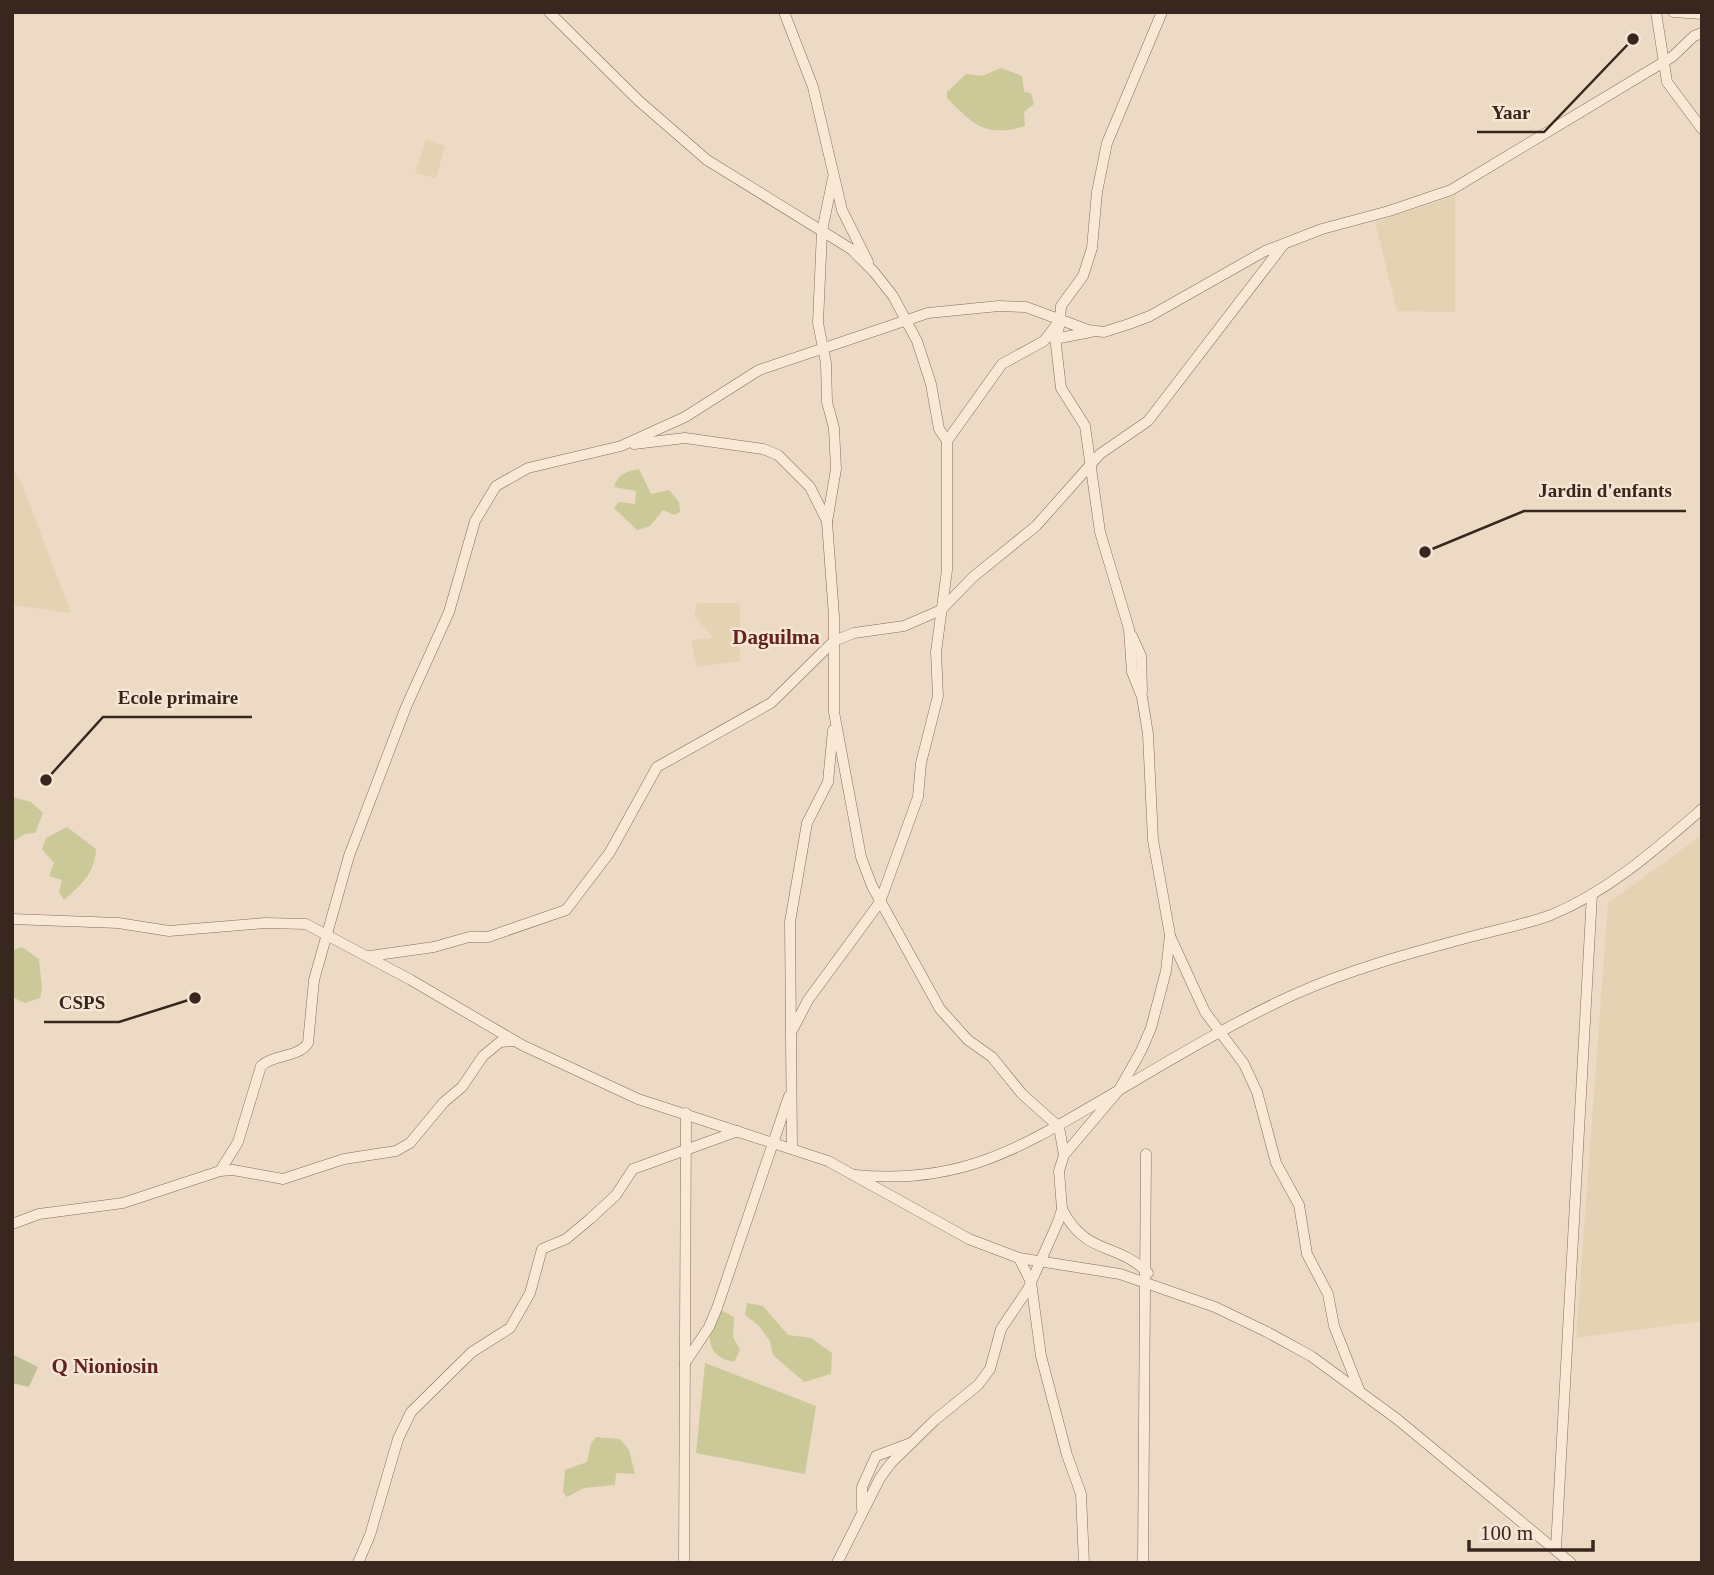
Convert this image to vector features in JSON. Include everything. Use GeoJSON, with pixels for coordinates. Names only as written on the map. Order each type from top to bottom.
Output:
{"type":"FeatureCollection","features":[{"type":"Feature","properties":{"kind":"street"},"geometry":{"type":"LineString","coordinates":[[549,12],[648,109],[707,160],[852,249],[874,272]]}},
{"type":"Feature","properties":{"kind":"street"},"geometry":{"type":"LineString","coordinates":[[784,12],[813,87],[842,210],[874,272],[908,321],[931,384],[939,429],[947,441],[947,570],[936,652],[938,696],[921,764],[918,797],[880,901],[808,1000],[793,1029]]}},
{"type":"Feature","properties":{"kind":"street"},"geometry":{"type":"LineString","coordinates":[[1162,12],[1107,143],[1097,192],[1092,248],[1083,276],[1061,306],[1057,338],[1061,388],[1085,426],[1100,532],[1129,629],[1132,672],[1142,696],[1148,734],[1153,840],[1170,935],[1205,1012],[1223,1032],[1257,1092],[1276,1163],[1299,1205],[1307,1254],[1328,1294],[1334,1326],[1360,1392]]}},
{"type":"Feature","properties":{"kind":"street"},"geometry":{"type":"LineString","coordinates":[[1657,12],[1663,63],[1675,96],[1702,129]]}},
{"type":"Feature","properties":{"kind":"street"},"geometry":{"type":"LineString","coordinates":[[1673,12],[1702,14]]}},
{"type":"Feature","properties":{"kind":"street"},"geometry":{"type":"LineString","coordinates":[[621,446],[685,417],[759,370],[928,313],[999,306],[1026,307],[1104,332],[1150,316],[1241,261],[1284,243],[1451,190],[1663,63],[1702,33]]}},
{"type":"Feature","properties":{"kind":"street"},"geometry":{"type":"LineString","coordinates":[[792,1149],[790,922],[807,823],[828,782],[834,712],[834,641],[827,522],[836,469],[824,348],[818,323],[822,231],[833,178]]}},
{"type":"Feature","properties":{"kind":"street"},"geometry":{"type":"LineString","coordinates":[[368,957],[434,947],[469,937],[488,937],[566,910],[610,852],[657,767],[771,703],[834,641],[854,633],[904,626],[941,610],[973,577],[1033,529],[1091,463],[1129,431],[1148,421],[1284,243]]}},
{"type":"Feature","properties":{"kind":"street"},"geometry":{"type":"LineString","coordinates":[[947,441],[1002,364],[1052,333],[1060,320]]}},
{"type":"Feature","properties":{"kind":"street"},"geometry":{"type":"LineString","coordinates":[[1037,344],[1096,331]]}},
{"type":"Feature","properties":{"kind":"street"},"geometry":{"type":"LineString","coordinates":[[219,1171],[238,1142],[261,1066],[267,1061],[302,1050],[308,1043],[310,1005],[327,934],[354,843],[407,707],[449,612],[475,521],[485,500],[496,486],[528,468],[621,446],[685,438],[763,449],[778,455],[810,487],[827,522]]}},
{"type":"Feature","properties":{"kind":"street"},"geometry":{"type":"LineString","coordinates":[[834,712],[861,857],[880,901],[940,1009],[1059,1128],[1063,1156],[1059,1171],[1062,1209],[1072,1228],[1086,1241],[1128,1257],[1164,1289]]}},
{"type":"Feature","properties":{"kind":"street"},"geometry":{"type":"LineString","coordinates":[[852,1175],[889,1178],[944,1171],[1022,1147],[1059,1128],[1119,1090],[1295,994],[1448,943],[1550,915],[1592,894],[1641,863],[1702,809]]}},
{"type":"Feature","properties":{"kind":"street"},"geometry":{"type":"LineString","coordinates":[[1556,1548],[1592,894]]}},
{"type":"Feature","properties":{"kind":"street"},"geometry":{"type":"LineString","coordinates":[[12,919],[118,923],[169,931],[265,923],[306,924],[516,1041],[638,1099],[828,1161],[969,1239],[1019,1258],[1120,1274],[1215,1307],[1267,1332],[1311,1356],[1360,1392],[1572,1563]]}},
{"type":"Feature","properties":{"kind":"street"},"geometry":{"type":"LineString","coordinates":[[1063,1156],[1119,1090],[1151,1028],[1166,971],[1170,935]]}},
{"type":"Feature","properties":{"kind":"street"},"geometry":{"type":"LineString","coordinates":[[12,1224],[39,1214],[123,1203],[219,1171],[249,1172],[283,1179],[344,1159],[396,1151],[410,1143],[444,1102],[463,1087],[483,1056],[500,1042],[516,1041]]}},
{"type":"Feature","properties":{"kind":"street"},"geometry":{"type":"LineString","coordinates":[[685,1363],[718,1308],[793,1085]]}},
{"type":"Feature","properties":{"kind":"street"},"geometry":{"type":"LineString","coordinates":[[684,1563],[685,1113]]}},
{"type":"Feature","properties":{"kind":"street"},"geometry":{"type":"LineString","coordinates":[[358,1563],[370,1535],[398,1439],[411,1412],[472,1352],[510,1328],[530,1293],[542,1249],[566,1239],[590,1219],[616,1195],[633,1169],[738,1131]]}},
{"type":"Feature","properties":{"kind":"street"},"geometry":{"type":"LineString","coordinates":[[1143,1563],[1146,1154]]}},
{"type":"Feature","properties":{"kind":"street"},"geometry":{"type":"LineString","coordinates":[[837,1563],[880,1478],[912,1442],[978,1385],[990,1369],[1002,1329],[1031,1282],[1062,1209]]}},
{"type":"Feature","properties":{"kind":"street"},"geometry":{"type":"LineString","coordinates":[[1019,1258],[1031,1282],[1041,1356],[1067,1455],[1081,1494],[1084,1563]]}},
{"type":"Feature","properties":{"kind":"street"},"geometry":{"type":"LineString","coordinates":[[863,1513],[862,1487],[876,1456],[912,1442]]}},
{"type":"Feature","properties":{"kind":"shaded area"},"geometry":{"type":"Polygon","coordinates":[[[1001,68],[1022,76],[1024,92],[1031,93],[1034,104],[1024,112],[1025,126],[990,130],[965,115],[947,98],[947,92],[966,74],[982,76],[1001,68]]]}},
{"type":"Feature","properties":{"kind":"shaded area"},"geometry":{"type":"Polygon","coordinates":[[[426,139],[445,146],[436,178],[415,173],[426,139]]]}},
{"type":"Feature","properties":{"kind":"shaded area"},"geometry":{"type":"Polygon","coordinates":[[[1455,196],[1455,312],[1397,311],[1375,222],[1455,196]]]}},
{"type":"Feature","properties":{"kind":"shaded area"},"geometry":{"type":"Polygon","coordinates":[[[12,469],[22,484],[71,613],[12,605],[12,469]]]}},
{"type":"Feature","properties":{"kind":"shaded area"},"geometry":{"type":"Polygon","coordinates":[[[639,469],[651,494],[669,490],[679,502],[680,512],[674,515],[663,510],[650,526],[637,530],[614,508],[619,502],[635,504],[636,491],[614,487],[624,474],[639,469]]]}},
{"type":"Feature","properties":{"kind":"shaded area"},"geometry":{"type":"Polygon","coordinates":[[[697,603],[740,603],[740,661],[697,667],[691,640],[714,638],[694,616],[697,603]]]}},
{"type":"Feature","properties":{"kind":"shaded area"},"geometry":{"type":"Polygon","coordinates":[[[12,797],[31,802],[43,813],[35,833],[25,834],[12,842],[12,797]]]}},
{"type":"Feature","properties":{"kind":"shaded area"},"geometry":{"type":"Polygon","coordinates":[[[67,827],[96,849],[90,872],[64,900],[59,892],[62,880],[49,876],[54,863],[42,849],[46,838],[67,827]]]}},
{"type":"Feature","properties":{"kind":"shaded area"},"geometry":{"type":"Polygon","coordinates":[[[1702,835],[1702,1321],[1576,1338],[1608,903],[1702,835]]]}},
{"type":"Feature","properties":{"kind":"shaded area"},"geometry":{"type":"Polygon","coordinates":[[[22,947],[39,959],[42,990],[40,998],[25,1003],[12,997],[12,950],[22,947]]]}},
{"type":"Feature","properties":{"kind":"shaded area"},"geometry":{"type":"Polygon","coordinates":[[[747,1303],[763,1306],[788,1335],[811,1338],[832,1353],[831,1374],[804,1382],[773,1355],[770,1341],[758,1325],[745,1315],[747,1303]]]}},
{"type":"Feature","properties":{"kind":"shaded area"},"geometry":{"type":"Polygon","coordinates":[[[717,1308],[734,1317],[733,1337],[740,1350],[734,1362],[724,1359],[712,1348],[711,1325],[717,1308]]]}},
{"type":"Feature","properties":{"kind":"shaded area"},"geometry":{"type":"Polygon","coordinates":[[[705,1363],[816,1406],[805,1474],[696,1453],[705,1363]]]}},
{"type":"Feature","properties":{"kind":"shaded area"},"geometry":{"type":"Polygon","coordinates":[[[596,1437],[620,1439],[629,1450],[635,1474],[616,1473],[615,1485],[584,1488],[567,1497],[563,1492],[565,1470],[587,1462],[591,1443],[596,1437]]]}},
{"type":"Feature","properties":{"kind":"green space"},"geometry":{"type":"Polygon","coordinates":[[[12,1354],[38,1367],[29,1387],[12,1383],[12,1354]]]}},
{"type":"Feature","properties":{"kind":"place","name":"Yaar"},"geometry":{"type":"Point","coordinates":[1633,39]}},
{"type":"Feature","properties":{"kind":"place","name":"Jardin d'enfants"},"geometry":{"type":"Point","coordinates":[1425,552]}},
{"type":"Feature","properties":{"kind":"place","name":"Ecole primaire"},"geometry":{"type":"Point","coordinates":[46,780]}},
{"type":"Feature","properties":{"kind":"place","name":"CSPS"},"geometry":{"type":"Point","coordinates":[195,998]}},
{"type":"Feature","properties":{"kind":"district","name":"Daguilma"},"geometry":{"type":"Point","coordinates":[776,637]}},
{"type":"Feature","properties":{"kind":"district","name":"Q Nioniosin"},"geometry":{"type":"Point","coordinates":[105,1366]}}]}
